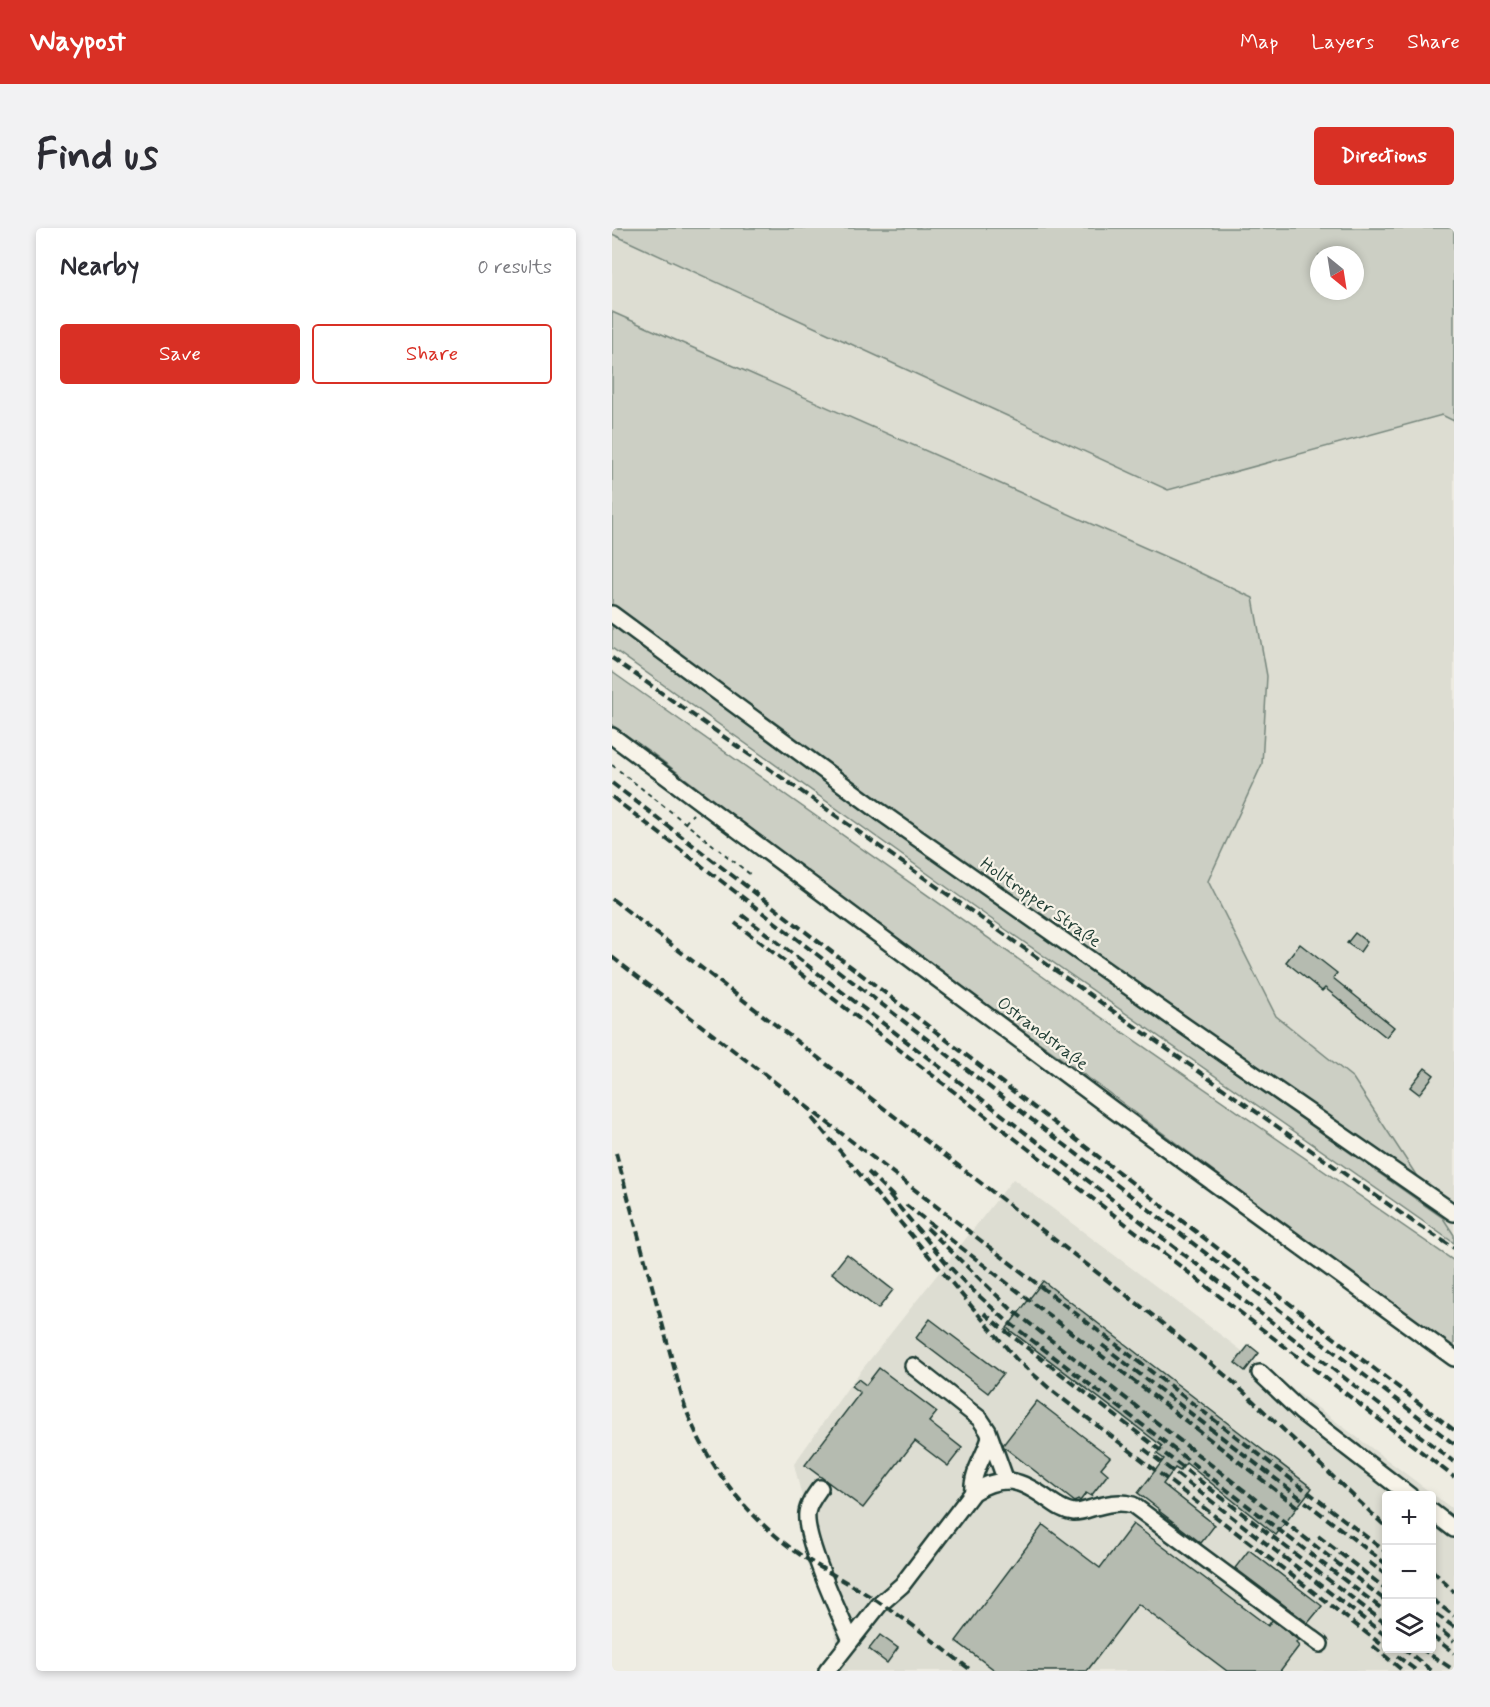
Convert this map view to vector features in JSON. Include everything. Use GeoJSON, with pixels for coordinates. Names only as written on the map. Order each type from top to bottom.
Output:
{"type":"FeatureCollection","features":[{"type":"Feature","properties":{"kind":"lane","name":"Holltropper Straße"},"geometry":{"type":"LineString","coordinates":[[612,614],[879,811],[1192,1032],[1454,1212]]}},
{"type":"Feature","properties":{"kind":"lane","name":"Ostrandstraße"},"geometry":{"type":"LineString","coordinates":[[612,736],[1112,1109],[1454,1358]]}},
{"type":"Feature","properties":{"kind":"lane"},"geometry":{"type":"LineString","coordinates":[[913,1366],[974,1413],[984,1425],[1006,1481]]}},
{"type":"Feature","properties":{"kind":"lane"},"geometry":{"type":"LineString","coordinates":[[1260,1373],[1301,1412],[1404,1491]]}},
{"type":"Feature","properties":{"kind":"lane"},"geometry":{"type":"LineString","coordinates":[[973,1492],[973,1479],[990,1438]]}},
{"type":"Feature","properties":{"kind":"lane"},"geometry":{"type":"LineString","coordinates":[[827,1671],[879,1605],[902,1585],[973,1492],[986,1485],[1013,1480],[1024,1484],[1058,1506],[1075,1512],[1115,1503],[1133,1505],[1320,1644]]}},
{"type":"Feature","properties":{"kind":"lane"},"geometry":{"type":"LineString","coordinates":[[820,1488],[808,1509],[808,1523],[821,1567],[851,1640]]}},
{"type":"Feature","properties":{"kind":"lane"},"geometry":{"type":"LineString","coordinates":[[1436,1516],[1454,1529]]}},
{"type":"Feature","properties":{"kind":"path"},"geometry":{"type":"LineString","coordinates":[[612,765],[751,875]]}},
{"type":"Feature","properties":{"kind":"shaded area"},"geometry":{"type":"Polygon","coordinates":[[[612,228],[1454,228],[1454,421],[1442,415],[1168,490],[612,234],[612,228]]]}},
{"type":"Feature","properties":{"kind":"shaded area"},"geometry":{"type":"Polygon","coordinates":[[[612,234],[1168,490],[1443,415],[1454,421],[1454,1235],[1353,1078],[1276,1016],[1208,881],[1262,764],[1253,598],[1175,561],[612,312],[612,234]]]}},
{"type":"Feature","properties":{"kind":"shaded area"},"geometry":{"type":"Polygon","coordinates":[[[612,312],[1175,561],[1253,598],[1267,676],[1262,764],[1208,881],[1276,1016],[1353,1078],[1418,1178],[1352,1136],[915,829],[612,605],[612,312]]]}},
{"type":"Feature","properties":{"kind":"shaded area"},"geometry":{"type":"Polygon","coordinates":[[[612,623],[921,850],[1443,1218],[1454,1235],[1454,1243],[1008,931],[612,648],[612,623]]]}},
{"type":"Feature","properties":{"kind":"shaded area"},"geometry":{"type":"Polygon","coordinates":[[[612,672],[1066,993],[1454,1261],[1454,1347],[878,926],[612,725],[612,672]]]}},
{"type":"Feature","properties":{"kind":"shaded area"},"geometry":{"type":"Polygon","coordinates":[[[1013,1179],[1429,1491],[1382,1491],[1382,1653],[1436,1653],[1436,1496],[1454,1510],[1454,1671],[825,1671],[839,1652],[794,1464],[849,1386],[1013,1179]]]}},
{"type":"Feature","properties":{"kind":"building"},"geometry":{"type":"Polygon","coordinates":[[[1355,933],[1367,942],[1360,952],[1347,943],[1355,933]]]}},
{"type":"Feature","properties":{"kind":"building"},"geometry":{"type":"Polygon","coordinates":[[[1300,944],[1337,973],[1333,978],[1394,1027],[1386,1037],[1325,988],[1322,991],[1286,962],[1300,944]]]}},
{"type":"Feature","properties":{"kind":"building"},"geometry":{"type":"Polygon","coordinates":[[[1425,1068],[1434,1075],[1419,1094],[1410,1087],[1425,1068]]]}},
{"type":"Feature","properties":{"kind":"building"},"geometry":{"type":"Polygon","coordinates":[[[847,1254],[893,1290],[878,1309],[832,1273],[847,1254]]]}},
{"type":"Feature","properties":{"kind":"building"},"geometry":{"type":"Polygon","coordinates":[[[1043,1281],[1312,1488],[1276,1535],[1186,1463],[1180,1471],[1175,1468],[1163,1484],[1215,1525],[1201,1543],[1138,1493],[1164,1459],[1157,1454],[1162,1446],[1007,1328],[1043,1281]]]}},
{"type":"Feature","properties":{"kind":"building"},"geometry":{"type":"Polygon","coordinates":[[[930,1319],[1003,1374],[988,1393],[916,1338],[930,1319]]]}},
{"type":"Feature","properties":{"kind":"building"},"geometry":{"type":"Polygon","coordinates":[[[1249,1345],[1259,1353],[1245,1371],[1235,1363],[1249,1345]]]}},
{"type":"Feature","properties":{"kind":"building"},"geometry":{"type":"Polygon","coordinates":[[[879,1368],[937,1412],[929,1422],[962,1448],[948,1466],[915,1441],[863,1508],[805,1465],[860,1393],[851,1386],[858,1379],[866,1385],[879,1368]]]}},
{"type":"Feature","properties":{"kind":"building"},"geometry":{"type":"Polygon","coordinates":[[[1037,1401],[1110,1457],[1101,1468],[1108,1474],[1091,1496],[1086,1493],[1080,1501],[1078,1499],[1075,1502],[1004,1447],[1003,1445],[1037,1401]]]}},
{"type":"Feature","properties":{"kind":"building"},"geometry":{"type":"Polygon","coordinates":[[[1133,1524],[1268,1626],[1272,1620],[1298,1640],[1296,1643],[1299,1646],[1280,1671],[1227,1671],[1138,1604],[1087,1671],[996,1671],[956,1641],[1043,1525],[1100,1568],[1133,1524]]]}},
{"type":"Feature","properties":{"kind":"building"},"geometry":{"type":"Polygon","coordinates":[[[1249,1550],[1322,1606],[1308,1623],[1235,1568],[1249,1550]]]}},
{"type":"Feature","properties":{"kind":"building"},"geometry":{"type":"Polygon","coordinates":[[[880,1635],[898,1648],[887,1663],[869,1649],[880,1635]]]}},
{"type":"Feature","properties":{"kind":"railway"},"geometry":{"type":"LineString","coordinates":[[612,658],[1255,1111],[1454,1248]]}},
{"type":"Feature","properties":{"kind":"railway"},"geometry":{"type":"LineString","coordinates":[[612,783],[1454,1430]]}},
{"type":"Feature","properties":{"kind":"railway"},"geometry":{"type":"LineString","coordinates":[[612,797],[1454,1444]]}},
{"type":"Feature","properties":{"kind":"railway"},"geometry":{"type":"LineString","coordinates":[[612,899],[1151,1314],[1232,1381],[1382,1523]]}},
{"type":"Feature","properties":{"kind":"railway"},"geometry":{"type":"LineString","coordinates":[[742,915],[1454,1462]]}},
{"type":"Feature","properties":{"kind":"railway"},"geometry":{"type":"LineString","coordinates":[[735,923],[1454,1477]]}},
{"type":"Feature","properties":{"kind":"railway"},"geometry":{"type":"LineString","coordinates":[[612,957],[1382,1549]]}},
{"type":"Feature","properties":{"kind":"railway"},"geometry":{"type":"LineString","coordinates":[[812,1118],[1017,1360],[1050,1389],[1382,1645]]}},
{"type":"Feature","properties":{"kind":"railway"},"geometry":{"type":"LineString","coordinates":[[616,1153],[684,1404],[693,1427],[717,1469],[747,1508],[782,1541],[802,1556],[892,1611],[972,1671]]}},
{"type":"Feature","properties":{"kind":"railway"},"geometry":{"type":"LineString","coordinates":[[868,1172],[896,1199]]}},
{"type":"Feature","properties":{"kind":"railway"},"geometry":{"type":"LineString","coordinates":[[889,1195],[948,1265],[1007,1321],[1382,1609]]}},
{"type":"Feature","properties":{"kind":"railway"},"geometry":{"type":"LineString","coordinates":[[906,1205],[1300,1509]]}},
{"type":"Feature","properties":{"kind":"railway"},"geometry":{"type":"LineString","coordinates":[[927,1228],[1011,1309],[1383,1599]]}},
{"type":"Feature","properties":{"kind":"railway"},"geometry":{"type":"LineString","coordinates":[[984,1313],[1382,1621]]}},
{"type":"Feature","properties":{"kind":"railway"},"geometry":{"type":"LineString","coordinates":[[1102,1345],[1382,1561]]}},
{"type":"Feature","properties":{"kind":"railway"},"geometry":{"type":"LineString","coordinates":[[1144,1449],[1382,1633]]}},
{"type":"Feature","properties":{"kind":"railway"},"geometry":{"type":"LineString","coordinates":[[1318,1536],[1382,1586]]}},
{"type":"Feature","properties":{"kind":"railway"},"geometry":{"type":"LineString","coordinates":[[1369,1562],[1382,1572]]}},
{"type":"Feature","properties":{"kind":"railway"},"geometry":{"type":"LineString","coordinates":[[1436,1574],[1454,1592]]}},
{"type":"Feature","properties":{"kind":"railway"},"geometry":{"type":"LineString","coordinates":[[1436,1602],[1454,1616]]}},
{"type":"Feature","properties":{"kind":"railway"},"geometry":{"type":"LineString","coordinates":[[1436,1614],[1454,1627]]}},
{"type":"Feature","properties":{"kind":"railway"},"geometry":{"type":"LineString","coordinates":[[1436,1626],[1454,1641]]}},
{"type":"Feature","properties":{"kind":"railway"},"geometry":{"type":"LineString","coordinates":[[1436,1639],[1454,1653]]}},
{"type":"Feature","properties":{"kind":"railway"},"geometry":{"type":"LineString","coordinates":[[1373,1646],[1403,1671]]}},
{"type":"Feature","properties":{"kind":"railway"},"geometry":{"type":"LineString","coordinates":[[1409,1653],[1432,1671]]}},
{"type":"Feature","properties":{"kind":"railway"},"geometry":{"type":"LineString","coordinates":[[1428,1653],[1454,1670]]}},
{"type":"Feature","properties":{"kind":"railway"},"geometry":{"type":"LineString","coordinates":[[1397,1656],[1417,1671]]}}]}
